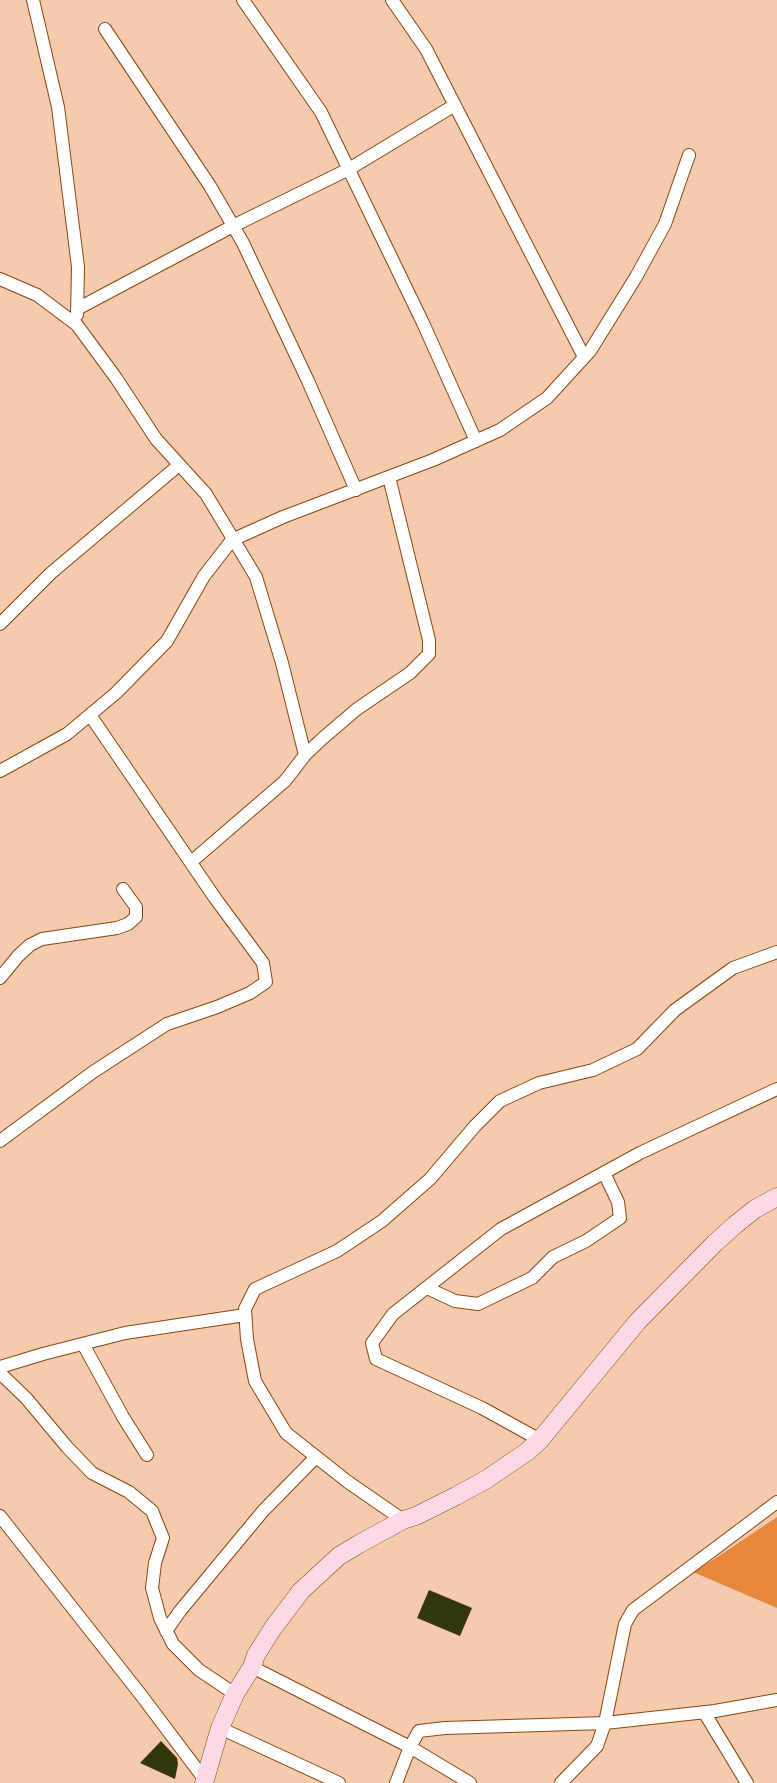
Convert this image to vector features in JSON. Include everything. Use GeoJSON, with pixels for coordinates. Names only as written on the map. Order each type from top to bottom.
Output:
{"type":"FeatureCollection","features":[{"type":"Feature","properties":{"kind":"main road"},"geometry":{"type":"LineString","coordinates":[[205,1782],[220,1728],[235,1694],[273,1628],[307,1584],[339,1556],[403,1520],[416,1516],[487,1479],[528,1451],[540,1440],[638,1322],[729,1231],[755,1209],[777,1198]]}},
{"type":"Feature","properties":{"kind":"street"},"geometry":{"type":"LineString","coordinates":[[33,0],[58,107],[78,266],[77,325]]}},
{"type":"Feature","properties":{"kind":"street"},"geometry":{"type":"LineString","coordinates":[[243,0],[321,112],[423,323],[476,441]]}},
{"type":"Feature","properties":{"kind":"street"},"geometry":{"type":"LineString","coordinates":[[392,0],[426,49],[584,357]]}},
{"type":"Feature","properties":{"kind":"street"},"geometry":{"type":"LineString","coordinates":[[105,30],[210,186],[243,243],[308,381],[356,490]]}},
{"type":"Feature","properties":{"kind":"street"},"geometry":{"type":"LineString","coordinates":[[77,309],[233,226],[349,169],[455,105]]}},
{"type":"Feature","properties":{"kind":"street"},"geometry":{"type":"LineString","coordinates":[[0,771],[67,734],[116,693],[167,641],[204,576],[232,540],[283,517],[433,460],[476,441],[500,430],[547,398],[590,351],[636,277],[664,224],[689,155]]}},
{"type":"Feature","properties":{"kind":"street"},"geometry":{"type":"LineString","coordinates":[[0,279],[37,295],[77,325],[116,378],[156,439],[206,494],[256,577],[282,663],[305,755]]}},
{"type":"Feature","properties":{"kind":"street"},"geometry":{"type":"LineString","coordinates":[[0,624],[50,573],[179,465]]}},
{"type":"Feature","properties":{"kind":"street"},"geometry":{"type":"LineString","coordinates":[[191,862],[285,781],[305,755],[357,708],[410,673],[429,654],[429,640],[389,477]]}},
{"type":"Feature","properties":{"kind":"street"},"geometry":{"type":"LineString","coordinates":[[0,1140],[93,1072],[167,1024],[250,993],[266,982],[263,963],[90,715]]}},
{"type":"Feature","properties":{"kind":"street"},"geometry":{"type":"LineString","coordinates":[[0,978],[18,956],[30,945],[42,939],[117,928],[128,924],[136,916],[136,907],[124,889]]}},
{"type":"Feature","properties":{"kind":"street"},"geometry":{"type":"LineString","coordinates":[[403,1520],[348,1482],[286,1434],[254,1381],[247,1339],[245,1309],[254,1289],[337,1251],[382,1221],[430,1179],[475,1126],[500,1101],[539,1083],[593,1070],[637,1049],[675,1010],[733,968],[777,952]]}},
{"type":"Feature","properties":{"kind":"street"},"geometry":{"type":"LineString","coordinates":[[540,1440],[482,1408],[376,1359],[372,1342],[393,1314],[501,1229],[640,1153],[777,1089]]}},
{"type":"Feature","properties":{"kind":"street"},"geometry":{"type":"LineString","coordinates":[[427,1288],[455,1301],[478,1304],[532,1278],[553,1257],[586,1241],[611,1226],[620,1218],[618,1202],[604,1173]]}},
{"type":"Feature","properties":{"kind":"street"},"geometry":{"type":"LineString","coordinates":[[0,1367],[124,1333],[245,1315]]}},
{"type":"Feature","properties":{"kind":"street"},"geometry":{"type":"LineString","coordinates":[[83,1344],[123,1418],[147,1455]]}},
{"type":"Feature","properties":{"kind":"street"},"geometry":{"type":"LineString","coordinates":[[0,1372],[26,1398],[67,1447],[92,1473],[128,1492],[152,1511],[164,1538],[155,1563],[152,1588],[160,1618],[173,1644],[199,1670],[235,1694]]}},
{"type":"Feature","properties":{"kind":"street"},"geometry":{"type":"LineString","coordinates":[[166,1631],[180,1611],[264,1511],[316,1457]]}},
{"type":"Feature","properties":{"kind":"street"},"geometry":{"type":"LineString","coordinates":[[561,1783],[597,1746],[605,1723],[625,1624],[633,1610],[777,1502]]}},
{"type":"Feature","properties":{"kind":"street"},"geometry":{"type":"LineString","coordinates":[[0,1516],[141,1695],[205,1782]]}},
{"type":"Feature","properties":{"kind":"street"},"geometry":{"type":"LineString","coordinates":[[252,1667],[410,1748],[470,1783]]}},
{"type":"Feature","properties":{"kind":"street"},"geometry":{"type":"LineString","coordinates":[[396,1783],[410,1748],[419,1732],[445,1728],[605,1723],[704,1712],[777,1700]]}},
{"type":"Feature","properties":{"kind":"street"},"geometry":{"type":"LineString","coordinates":[[704,1712],[748,1783]]}},
{"type":"Feature","properties":{"kind":"street"},"geometry":{"type":"LineString","coordinates":[[220,1728],[339,1783]]}},
{"type":"Feature","properties":{"kind":"shaded area"},"geometry":{"type":"Polygon","coordinates":[[[777,1517],[777,1608],[693,1572],[719,1556],[777,1517]]]}},
{"type":"Feature","properties":{"kind":"building"},"geometry":{"type":"Polygon","coordinates":[[[429,1590],[472,1608],[460,1636],[417,1618],[429,1590]]]}},
{"type":"Feature","properties":{"kind":"building"},"geometry":{"type":"Polygon","coordinates":[[[161,1741],[177,1758],[178,1764],[175,1779],[140,1763],[161,1741]]]}}]}
